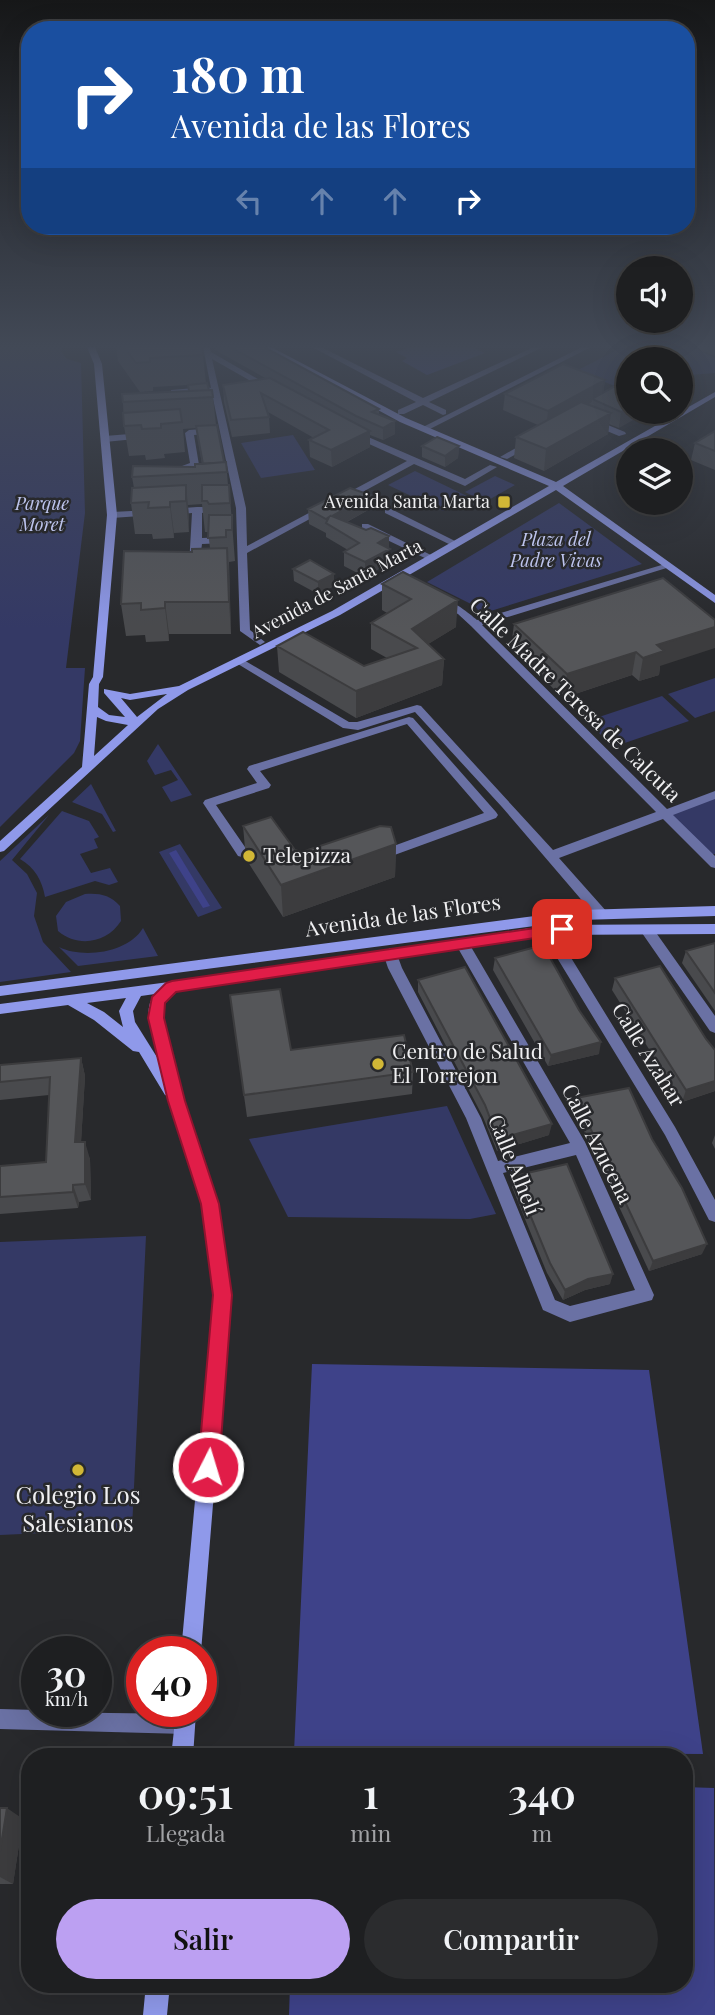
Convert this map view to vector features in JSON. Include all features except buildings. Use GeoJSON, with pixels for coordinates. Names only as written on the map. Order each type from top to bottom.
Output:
{"type":"FeatureCollection","features":[{"type":"Feature","properties":{"kind":"street"},"geometry":{"type":"LineString","coordinates":[[87,766],[94,684],[98,677],[112,515],[106,441]]}},
{"type":"Feature","properties":{"kind":"street"},"geometry":{"type":"LineString","coordinates":[[191,441],[195,465],[186,466],[190,491],[202,490]]}},
{"type":"Feature","properties":{"kind":"street"},"geometry":{"type":"LineString","coordinates":[[226,441],[236,487],[230,509],[244,545],[245,631],[260,642]]}},
{"type":"Feature","properties":{"kind":"street"},"geometry":{"type":"LineString","coordinates":[[371,441],[465,483],[493,467]]}},
{"type":"Feature","properties":{"kind":"street"},"geometry":{"type":"LineString","coordinates":[[451,441],[556,486],[715,600]]}},
{"type":"Feature","properties":{"kind":"street"},"geometry":{"type":"LineString","coordinates":[[504,457],[534,441]]}},
{"type":"Feature","properties":{"kind":"street","name":"Avenida de Santa Marta"},"geometry":{"type":"LineString","coordinates":[[0,848],[135,722],[184,688],[336,613],[634,441]]}},
{"type":"Feature","properties":{"kind":"street"},"geometry":{"type":"LineString","coordinates":[[197,541],[244,545],[413,461]]}},
{"type":"Feature","properties":{"kind":"street"},"geometry":{"type":"LineString","coordinates":[[225,488],[236,487]]}},
{"type":"Feature","properties":{"kind":"street"},"geometry":{"type":"LineString","coordinates":[[112,515],[230,509]]}},
{"type":"Feature","properties":{"kind":"street"},"geometry":{"type":"LineString","coordinates":[[197,510],[194,575],[206,575]]}},
{"type":"Feature","properties":{"kind":"street"},"geometry":{"type":"LineString","coordinates":[[388,511],[456,544]]}},
{"type":"Feature","properties":{"kind":"street"},"geometry":{"type":"LineString","coordinates":[[365,526],[432,558]]}},
{"type":"Feature","properties":{"kind":"street"},"geometry":{"type":"LineString","coordinates":[[475,624],[642,578],[668,566]]}},
{"type":"Feature","properties":{"kind":"street"},"geometry":{"type":"LineString","coordinates":[[232,575],[245,574]]}},
{"type":"Feature","properties":{"kind":"street"},"geometry":{"type":"LineString","coordinates":[[396,579],[412,586]]}},
{"type":"Feature","properties":{"kind":"street","name":"Calle Madre Teresa de Calcuta"},"geometry":{"type":"LineString","coordinates":[[424,593],[462,612],[475,624],[715,864]]}},
{"type":"Feature","properties":{"kind":"street"},"geometry":{"type":"LineString","coordinates":[[238,661],[347,726],[358,726],[417,708],[602,915]]}},
{"type":"Feature","properties":{"kind":"street"},"geometry":{"type":"LineString","coordinates":[[98,677],[135,722]]}},
{"type":"Feature","properties":{"kind":"street"},"geometry":{"type":"LineString","coordinates":[[110,693],[130,697],[184,688]]}},
{"type":"Feature","properties":{"kind":"street"},"geometry":{"type":"LineString","coordinates":[[92,708],[106,718],[135,722]]}},
{"type":"Feature","properties":{"kind":"street"},"geometry":{"type":"LineString","coordinates":[[409,720],[492,816],[385,854],[382,850],[304,878],[277,841],[242,853],[209,803],[265,785],[253,769],[409,720]]}},
{"type":"Feature","properties":{"kind":"street"},"geometry":{"type":"LineString","coordinates":[[551,856],[715,795]]}},
{"type":"Feature","properties":{"kind":"street","name":"Avenida de las Flores"},"geometry":{"type":"LineString","coordinates":[[0,1007],[73,1002],[461,943],[602,915],[715,911]]}},
{"type":"Feature","properties":{"kind":"street","name":"Avenida de las Flores"},"geometry":{"type":"LineString","coordinates":[[0,991],[222,961],[545,925],[715,929]]}},
{"type":"Feature","properties":{"kind":"street","name":"Calle Azahar"},"geometry":{"type":"LineString","coordinates":[[545,925],[670,1131],[715,1215]]}},
{"type":"Feature","properties":{"kind":"street"},"geometry":{"type":"LineString","coordinates":[[647,929],[715,1027]]}},
{"type":"Feature","properties":{"kind":"street","name":"Calle Azucena"},"geometry":{"type":"LineString","coordinates":[[461,943],[580,1147],[646,1295]]}},
{"type":"Feature","properties":{"kind":"street","name":"Calle Alhelí"},"geometry":{"type":"LineString","coordinates":[[390,953],[472,1118],[549,1306],[570,1314],[646,1295]]}},
{"type":"Feature","properties":{"kind":"street","name":"Avenida de las Flores"},"geometry":{"type":"LineString","coordinates":[[0,1007],[117,988],[137,991],[151,983],[209,974],[222,961]]}},
{"type":"Feature","properties":{"kind":"street"},"geometry":{"type":"LineString","coordinates":[[172,987],[158,1001],[156,1018],[177,1101],[210,1204],[222,1295],[192,1636]]}},
{"type":"Feature","properties":{"kind":"street"},"geometry":{"type":"LineString","coordinates":[[156,1018],[137,991],[126,1011],[128,1023],[177,1101]]}},
{"type":"Feature","properties":{"kind":"street"},"geometry":{"type":"LineString","coordinates":[[73,1002],[106,1021],[147,1055]]}},
{"type":"Feature","properties":{"kind":"street"},"geometry":{"type":"LineString","coordinates":[[493,1169],[580,1147]]}},
{"type":"Feature","properties":{"kind":"street"},"geometry":{"type":"LineString","coordinates":[[0,1720],[126,1719]]}},
{"type":"Feature","properties":{"kind":"street"},"geometry":{"type":"LineString","coordinates":[[183,1748],[185,1727]]}},
{"type":"Feature","properties":{"kind":"street"},"geometry":{"type":"LineString","coordinates":[[155,2015],[157,1993]]}},
{"type":"Feature","properties":{"kind":"green space","name":"Parque Moret"},"geometry":{"type":"Polygon","coordinates":[[[0,441],[83,441],[85,513],[66,668],[85,668],[80,741],[74,753],[0,827],[0,441]]]}},
{"type":"Feature","properties":{"kind":"green space"},"geometry":{"type":"Polygon","coordinates":[[[297,441],[315,470],[261,478],[241,443],[297,441]]]}},
{"type":"Feature","properties":{"kind":"green space"},"geometry":{"type":"Polygon","coordinates":[[[415,471],[469,497],[443,511],[388,485],[415,471]]]}},
{"type":"Feature","properties":{"kind":"green space"},"geometry":{"type":"Polygon","coordinates":[[[495,476],[515,485],[485,502],[465,492],[495,476]]]}},
{"type":"Feature","properties":{"kind":"green space","name":"Plaza del Padre Vivas"},"geometry":{"type":"Polygon","coordinates":[[[559,503],[642,564],[481,614],[475,606],[427,582],[559,503]]]}},
{"type":"Feature","properties":{"kind":"green space"},"geometry":{"type":"Polygon","coordinates":[[[715,678],[715,711],[695,718],[668,694],[715,678]]]}},
{"type":"Feature","properties":{"kind":"green space"},"geometry":{"type":"Polygon","coordinates":[[[662,696],[689,721],[613,747],[587,721],[662,696]]]}},
{"type":"Feature","properties":{"kind":"green space"},"geometry":{"type":"Polygon","coordinates":[[[158,744],[192,795],[171,802],[162,787],[178,780],[171,770],[155,775],[147,761],[158,744]]]}},
{"type":"Feature","properties":{"kind":"green space"},"geometry":{"type":"Polygon","coordinates":[[[91,784],[116,831],[113,832],[102,814],[72,802],[91,784]]]}},
{"type":"Feature","properties":{"kind":"green space"},"geometry":{"type":"Polygon","coordinates":[[[715,795],[715,854],[705,854],[665,813],[715,795]]]}},
{"type":"Feature","properties":{"kind":"green space"},"geometry":{"type":"Polygon","coordinates":[[[62,811],[89,821],[99,837],[94,839],[98,848],[80,854],[91,873],[110,868],[118,882],[109,885],[95,881],[45,897],[37,875],[20,859],[62,811]]]}},
{"type":"Feature","properties":{"kind":"green space"},"geometry":{"type":"Polygon","coordinates":[[[49,815],[12,860],[27,874],[37,893],[34,916],[43,942],[71,972],[0,982],[0,861],[49,815]]]}},
{"type":"Feature","properties":{"kind":"green space"},"geometry":{"type":"Polygon","coordinates":[[[180,844],[222,908],[198,917],[159,852],[180,844]]]}},
{"type":"Feature","properties":{"kind":"green space"},"geometry":{"type":"Polygon","coordinates":[[[85,894],[100,894],[120,906],[121,921],[108,934],[92,941],[74,940],[58,931],[56,916],[66,902],[85,894]]]}},
{"type":"Feature","properties":{"kind":"green space"},"geometry":{"type":"Polygon","coordinates":[[[143,928],[158,956],[78,966],[59,947],[80,953],[104,951],[127,943],[143,928]]]}},
{"type":"Feature","properties":{"kind":"green space"},"geometry":{"type":"Polygon","coordinates":[[[447,1106],[496,1214],[470,1219],[288,1217],[249,1139],[447,1106]]]}},
{"type":"Feature","properties":{"kind":"green space"},"geometry":{"type":"Polygon","coordinates":[[[146,1236],[132,1529],[0,1535],[0,1242],[146,1236]]]}},
{"type":"Feature","properties":{"kind":"shaded area"},"geometry":{"type":"Polygon","coordinates":[[[176,850],[210,906],[203,908],[169,853],[176,850]]]}},
{"type":"Feature","properties":{"kind":"shaded area"},"geometry":{"type":"Polygon","coordinates":[[[312,1364],[649,1370],[703,1754],[693,1754],[693,1748],[294,1748],[312,1364]]]}},
{"type":"Feature","properties":{"kind":"shaded area"},"geometry":{"type":"Polygon","coordinates":[[[693,1787],[714,1788],[715,2015],[289,2015],[290,1993],[693,1993],[693,1787]]]}},
{"type":"Feature","properties":{"kind":"place","name":"Avenida Santa Marta"},"geometry":{"type":"Point","coordinates":[504,502]}},
{"type":"Feature","properties":{"kind":"place","name":"Telepizza"},"geometry":{"type":"Point","coordinates":[249,856]}},
{"type":"Feature","properties":{"kind":"place","name":"Centro de Salud El Torrejon"},"geometry":{"type":"Point","coordinates":[378,1064]}},
{"type":"Feature","properties":{"kind":"place","name":"Colegio Los Salesianos"},"geometry":{"type":"Point","coordinates":[78,1470]}},
{"type":"Feature","properties":{"kind":"route"},"geometry":{"type":"LineString","coordinates":[[208,1467],[222,1295],[210,1204],[177,1101],[156,1018],[158,1001],[172,987],[562,929]]}}]}
